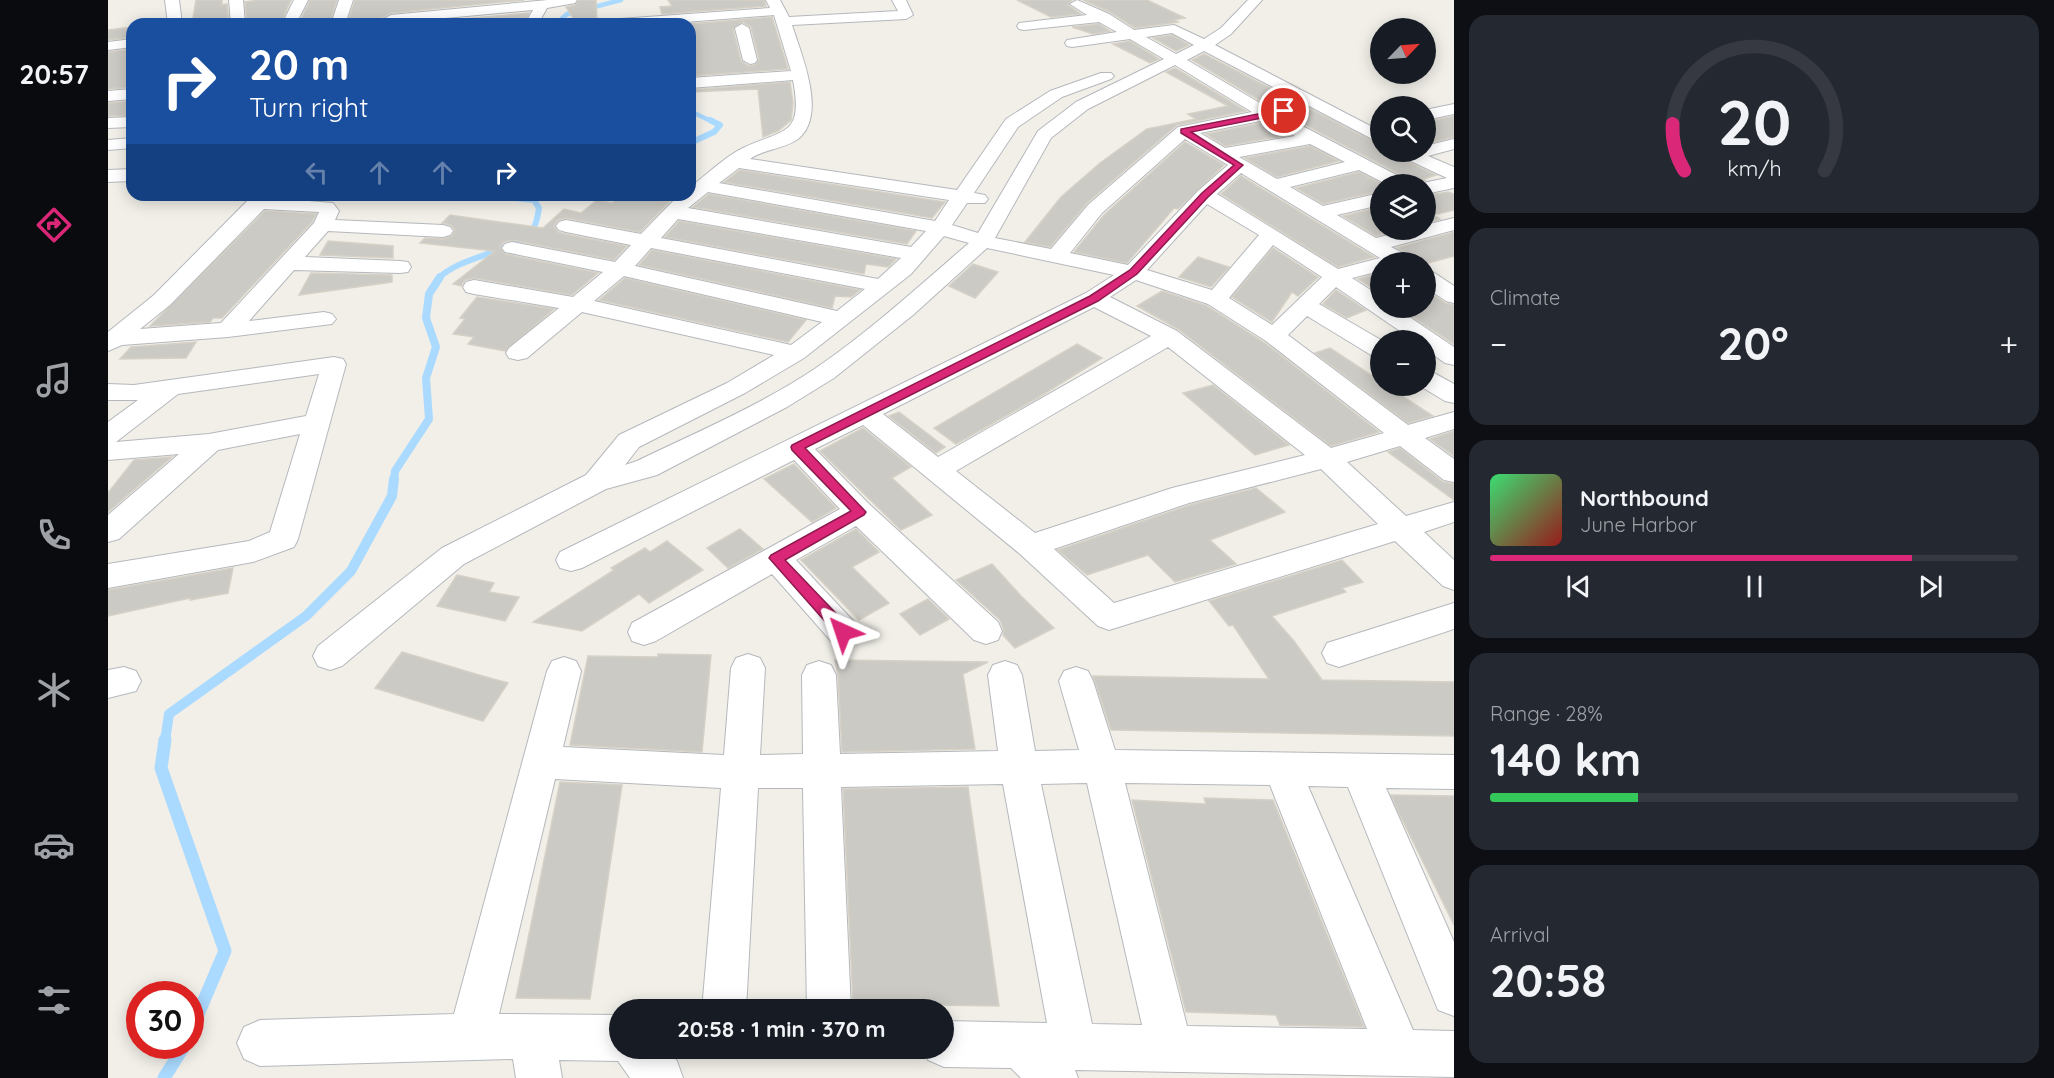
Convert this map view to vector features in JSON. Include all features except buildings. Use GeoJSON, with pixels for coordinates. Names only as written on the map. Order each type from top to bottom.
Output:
{"type":"FeatureCollection","features":[{"type":"Feature","properties":{"kind":"street"},"geometry":{"type":"LineString","coordinates":[[172,0],[174,18]]}},
{"type":"Feature","properties":{"kind":"street"},"geometry":{"type":"LineString","coordinates":[[236,0],[238,18]]}},
{"type":"Feature","properties":{"kind":"street"},"geometry":{"type":"LineString","coordinates":[[292,18],[301,0]]}},
{"type":"Feature","properties":{"kind":"street"},"geometry":{"type":"LineString","coordinates":[[340,18],[346,0]]}},
{"type":"Feature","properties":{"kind":"street"},"geometry":{"type":"LineString","coordinates":[[392,18],[394,8],[471,0]]}},
{"type":"Feature","properties":{"kind":"street"},"geometry":{"type":"LineString","coordinates":[[413,18],[489,4],[542,5],[570,0]]}},
{"type":"Feature","properties":{"kind":"street"},"geometry":{"type":"LineString","coordinates":[[693,18],[780,12],[906,15],[899,0]]}},
{"type":"Feature","properties":{"kind":"street"},"geometry":{"type":"LineString","coordinates":[[596,482],[629,441],[736,388],[795,353],[840,320],[918,255],[940,228],[1012,123],[1056,94],[1166,58],[1198,38],[1222,35],[1255,0]]}},
{"type":"Feature","properties":{"kind":"street"},"geometry":{"type":"LineString","coordinates":[[1105,1],[1071,5],[1131,35],[1166,58],[1380,174]]}},
{"type":"Feature","properties":{"kind":"street"},"geometry":{"type":"LineString","coordinates":[[535,18],[542,5]]}},
{"type":"Feature","properties":{"kind":"street"},"geometry":{"type":"LineString","coordinates":[[1220,11],[1241,15]]}},
{"type":"Feature","properties":{"kind":"street"},"geometry":{"type":"LineString","coordinates":[[702,180],[748,152],[791,136],[801,124],[795,76],[780,12]]}},
{"type":"Feature","properties":{"kind":"street"},"geometry":{"type":"LineString","coordinates":[[1024,26],[1121,15]]}},
{"type":"Feature","properties":{"kind":"street"},"geometry":{"type":"LineString","coordinates":[[696,32],[747,28],[756,60],[730,62]]}},
{"type":"Feature","properties":{"kind":"street"},"geometry":{"type":"LineString","coordinates":[[1072,43],[1172,28],[1198,38],[1370,132]]}},
{"type":"Feature","properties":{"kind":"street"},"geometry":{"type":"LineString","coordinates":[[1166,58],[1198,38]]}},
{"type":"Feature","properties":{"kind":"street"},"geometry":{"type":"LineString","coordinates":[[108,46],[126,44]]}},
{"type":"Feature","properties":{"kind":"street"},"geometry":{"type":"LineString","coordinates":[[330,656],[453,556],[596,482],[647,468],[778,401],[825,373],[905,310],[998,244],[1005,204],[1044,135],[1056,123],[1134,68]]}},
{"type":"Feature","properties":{"kind":"street"},"geometry":{"type":"LineString","coordinates":[[696,83],[795,76]]}},
{"type":"Feature","properties":{"kind":"street"},"geometry":{"type":"LineString","coordinates":[[108,96],[126,94]]}},
{"type":"Feature","properties":{"kind":"street"},"geometry":{"type":"LineString","coordinates":[[1057,255],[1095,209],[1184,131],[1319,105]]}},
{"type":"Feature","properties":{"kind":"street"},"geometry":{"type":"LineString","coordinates":[[1436,113],[1454,109]]}},
{"type":"Feature","properties":{"kind":"street"},"geometry":{"type":"LineString","coordinates":[[108,123],[126,122]]}},
{"type":"Feature","properties":{"kind":"street"},"geometry":{"type":"LineString","coordinates":[[1363,127],[1370,126]]}},
{"type":"Feature","properties":{"kind":"street"},"geometry":{"type":"LineString","coordinates":[[1184,131],[1319,213],[1378,252]]}},
{"type":"Feature","properties":{"kind":"street"},"geometry":{"type":"LineString","coordinates":[[571,560],[1094,298],[1133,272],[1205,195],[1232,160],[1312,138]]}},
{"type":"Feature","properties":{"kind":"street"},"geometry":{"type":"LineString","coordinates":[[108,145],[126,144]]}},
{"type":"Feature","properties":{"kind":"street"},"geometry":{"type":"LineString","coordinates":[[1436,148],[1454,144]]}},
{"type":"Feature","properties":{"kind":"street"},"geometry":{"type":"LineString","coordinates":[[735,162],[962,195],[1005,204]]}},
{"type":"Feature","properties":{"kind":"street"},"geometry":{"type":"LineString","coordinates":[[1433,162],[1454,174]]}},
{"type":"Feature","properties":{"kind":"street"},"geometry":{"type":"LineString","coordinates":[[1274,185],[1360,164]]}},
{"type":"Feature","properties":{"kind":"street"},"geometry":{"type":"LineString","coordinates":[[108,176],[126,175]]}},
{"type":"Feature","properties":{"kind":"street"},"geometry":{"type":"LineString","coordinates":[[702,180],[940,228],[998,244],[1133,272],[1216,299],[1274,336],[1454,473]]}},
{"type":"Feature","properties":{"kind":"street"},"geometry":{"type":"LineString","coordinates":[[1436,186],[1454,182]]}},
{"type":"Feature","properties":{"kind":"street"},"geometry":{"type":"LineString","coordinates":[[1205,195],[1271,234],[1370,300]]}},
{"type":"Feature","properties":{"kind":"street"},"geometry":{"type":"LineString","coordinates":[[112,341],[162,300],[259,201]]}},
{"type":"Feature","properties":{"kind":"street"},"geometry":{"type":"LineString","coordinates":[[228,330],[323,225],[329,211],[326,207],[277,201]]}},
{"type":"Feature","properties":{"kind":"street"},"geometry":{"type":"LineString","coordinates":[[518,353],[620,269],[648,240],[677,201]]}},
{"type":"Feature","properties":{"kind":"street"},"geometry":{"type":"LineString","coordinates":[[1319,213],[1370,201]]}},
{"type":"Feature","properties":{"kind":"street"},"geometry":{"type":"LineString","coordinates":[[675,203],[918,255]]}},
{"type":"Feature","properties":{"kind":"street"},"geometry":{"type":"LineString","coordinates":[[1436,229],[1454,224]]}},
{"type":"Feature","properties":{"kind":"street"},"geometry":{"type":"LineString","coordinates":[[323,225],[443,231]]}},
{"type":"Feature","properties":{"kind":"street"},"geometry":{"type":"LineString","coordinates":[[566,226],[882,286]]}},
{"type":"Feature","properties":{"kind":"street"},"geometry":{"type":"LineString","coordinates":[[1216,299],[1271,234]]}},
{"type":"Feature","properties":{"kind":"street"},"geometry":{"type":"LineString","coordinates":[[1436,235],[1454,244]]}},
{"type":"Feature","properties":{"kind":"street"},"geometry":{"type":"LineString","coordinates":[[1398,252],[1416,240]]}},
{"type":"Feature","properties":{"kind":"street"},"geometry":{"type":"LineString","coordinates":[[512,248],[620,269],[840,320]]}},
{"type":"Feature","properties":{"kind":"street"},"geometry":{"type":"LineString","coordinates":[[287,263],[400,267]]}},
{"type":"Feature","properties":{"kind":"street"},"geometry":{"type":"LineString","coordinates":[[1274,336],[1335,276],[1370,265]]}},
{"type":"Feature","properties":{"kind":"street"},"geometry":{"type":"LineString","coordinates":[[1436,285],[1454,296]]}},
{"type":"Feature","properties":{"kind":"street"},"geometry":{"type":"LineString","coordinates":[[474,287],[576,304],[795,353]]}},
{"type":"Feature","properties":{"kind":"street"},"geometry":{"type":"LineString","coordinates":[[1094,298],[1169,336],[1327,459],[1454,578]]}},
{"type":"Feature","properties":{"kind":"street"},"geometry":{"type":"LineString","coordinates":[[1305,305],[1370,344]]}},
{"type":"Feature","properties":{"kind":"street"},"geometry":{"type":"LineString","coordinates":[[1397,318],[1454,358]]}},
{"type":"Feature","properties":{"kind":"street"},"geometry":{"type":"LineString","coordinates":[[112,341],[324,319]]}},
{"type":"Feature","properties":{"kind":"street"},"geometry":{"type":"LineString","coordinates":[[938,469],[1169,336]]}},
{"type":"Feature","properties":{"kind":"street"},"geometry":{"type":"LineString","coordinates":[[108,392],[134,393],[334,364],[283,539],[253,551],[108,576]]}},
{"type":"Feature","properties":{"kind":"street"},"geometry":{"type":"LineString","coordinates":[[1436,384],[1454,395]]}},
{"type":"Feature","properties":{"kind":"street"},"geometry":{"type":"LineString","coordinates":[[108,435],[170,388]]}},
{"type":"Feature","properties":{"kind":"street"},"geometry":{"type":"LineString","coordinates":[[865,413],[938,469],[1031,546],[1109,617],[1454,512]]}},
{"type":"Feature","properties":{"kind":"street"},"geometry":{"type":"LineString","coordinates":[[1031,546],[1182,495],[1327,459],[1454,420]]}},
{"type":"Feature","properties":{"kind":"street"},"geometry":{"type":"LineString","coordinates":[[108,451],[209,442],[317,422]]}},
{"type":"Feature","properties":{"kind":"street"},"geometry":{"type":"LineString","coordinates":[[108,531],[209,442]]}},
{"type":"Feature","properties":{"kind":"street"},"geometry":{"type":"LineString","coordinates":[[797,447],[859,512],[986,631]]}},
{"type":"Feature","properties":{"kind":"street"},"geometry":{"type":"LineString","coordinates":[[644,633],[859,512]]}},
{"type":"Feature","properties":{"kind":"street"},"geometry":{"type":"LineString","coordinates":[[776,558],[843,632]]}},
{"type":"Feature","properties":{"kind":"street"},"geometry":{"type":"LineString","coordinates":[[1339,653],[1454,616]]}},
{"type":"Feature","properties":{"kind":"street"},"geometry":{"type":"LineString","coordinates":[[725,999],[748,668]]}},
{"type":"Feature","properties":{"kind":"street"},"geometry":{"type":"LineString","coordinates":[[471,1036],[564,671]]}},
{"type":"Feature","properties":{"kind":"street"},"geometry":{"type":"LineString","coordinates":[[819,675],[829,999]]}},
{"type":"Feature","properties":{"kind":"street"},"geometry":{"type":"LineString","coordinates":[[1005,675],[1065,1062]]}},
{"type":"Feature","properties":{"kind":"street"},"geometry":{"type":"LineString","coordinates":[[1076,681],[1102,766],[1170,1049]]}},
{"type":"Feature","properties":{"kind":"street"},"geometry":{"type":"LineString","coordinates":[[542,762],[739,772],[1102,766],[1454,771]]}},
{"type":"Feature","properties":{"kind":"street"},"geometry":{"type":"LineString","coordinates":[[1282,769],[1399,1052]]}},
{"type":"Feature","properties":{"kind":"street"},"geometry":{"type":"LineString","coordinates":[[1360,770],[1454,994]]}},
{"type":"Feature","properties":{"kind":"street"},"geometry":{"type":"LineString","coordinates":[[260,1043],[471,1036],[536,1057],[609,1040]]}},
{"type":"Feature","properties":{"kind":"street"},"geometry":{"type":"LineString","coordinates":[[954,1044],[1021,1046],[1065,1062],[1170,1049],[1454,1054]]}},
{"type":"Feature","properties":{"kind":"street"},"geometry":{"type":"LineString","coordinates":[[645,1059],[660,1078]]}},
{"type":"Feature","properties":{"kind":"waterway"},"geometry":{"type":"LineString","coordinates":[[563,18],[567,14],[621,0]]}},
{"type":"Feature","properties":{"kind":"waterway"},"geometry":{"type":"LineString","coordinates":[[696,114],[713,122]]}},
{"type":"Feature","properties":{"kind":"waterway"},"geometry":{"type":"LineString","coordinates":[[696,140],[714,132],[720,125],[710,120]]}},
{"type":"Feature","properties":{"kind":"waterway"},"geometry":{"type":"LineString","coordinates":[[440,277],[461,264],[504,248],[527,235],[537,220],[539,208],[535,201]]}},
{"type":"Feature","properties":{"kind":"waterway"},"geometry":{"type":"LineString","coordinates":[[394,480],[395,471],[429,419],[426,378],[436,347],[426,318],[429,294],[440,277]]}},
{"type":"Feature","properties":{"kind":"waterway"},"geometry":{"type":"LineString","coordinates":[[165,741],[169,714],[306,616],[351,571],[392,496],[394,479]]}},
{"type":"Feature","properties":{"kind":"waterway"},"geometry":{"type":"LineString","coordinates":[[165,740],[161,768],[225,951],[204,1000]]}},
{"type":"Feature","properties":{"kind":"waterway"},"geometry":{"type":"LineString","coordinates":[[164,1078],[176,1059]]}},
{"type":"Feature","properties":{"kind":"route"},"geometry":{"type":"LineString","coordinates":[[843,632],[776,558],[859,512],[797,447],[1094,298],[1133,272],[1205,195],[1239,165],[1184,131],[1284,111]]}}]}
